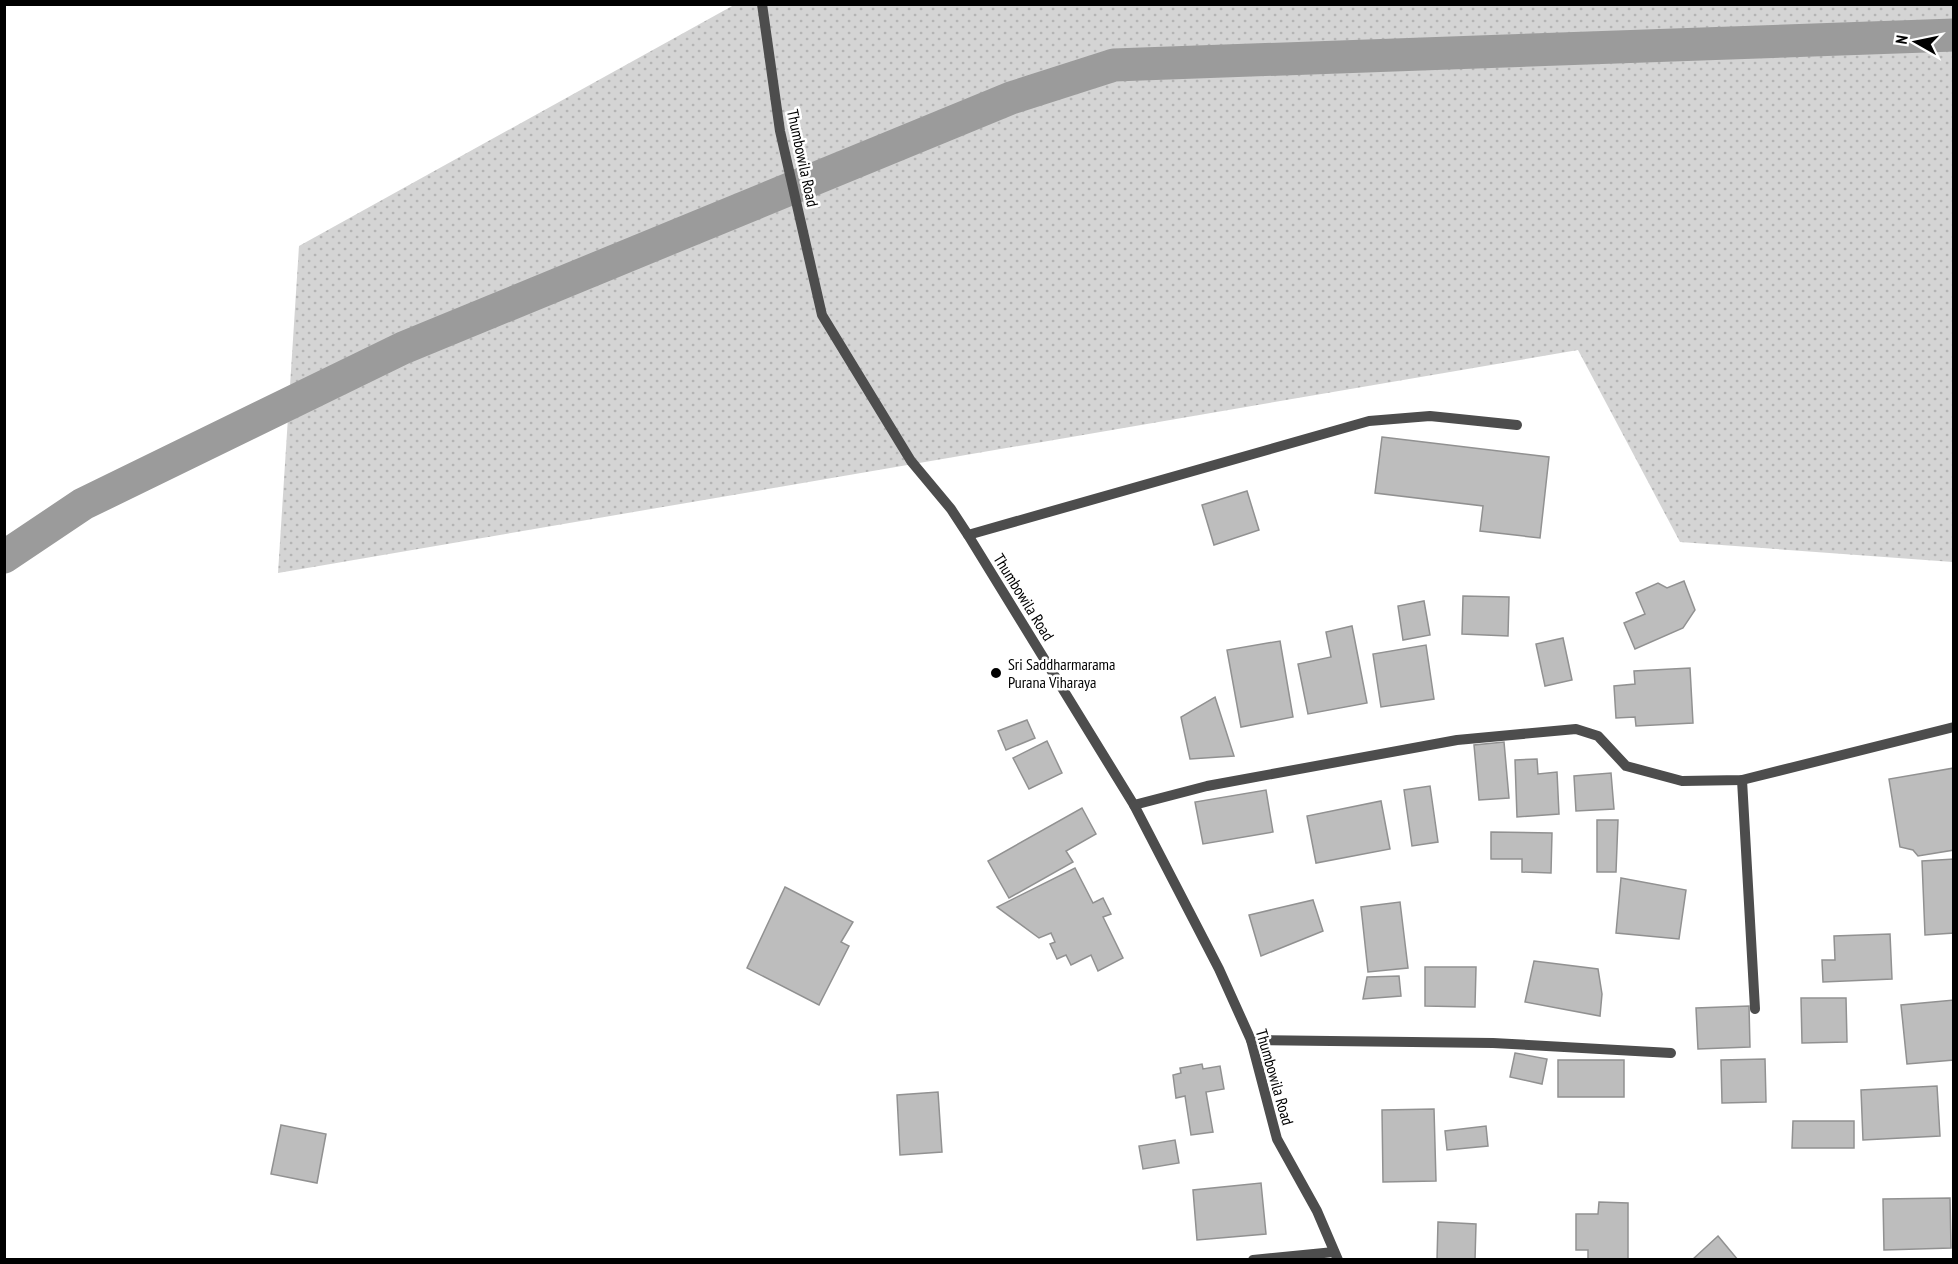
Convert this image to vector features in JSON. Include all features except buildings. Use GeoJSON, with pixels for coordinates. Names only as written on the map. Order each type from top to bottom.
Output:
{"type":"FeatureCollection","features":[{"type":"Feature","properties":{"kind":"street","name":"Thumbowila Road"},"geometry":{"type":"LineString","coordinates":[[762,4],[780,131],[822,315],[911,461],[951,509],[1134,805],[1219,969],[1251,1040],[1277,1138],[1317,1211],[1336,1256]]}},
{"type":"Feature","properties":{"kind":"street"},"geometry":{"type":"LineString","coordinates":[[968,536],[1369,421],[1430,416],[1517,425]]}},
{"type":"Feature","properties":{"kind":"street"},"geometry":{"type":"LineString","coordinates":[[1134,805],[1207,786],[1457,740],[1576,729],[1598,736],[1626,766],[1682,781],[1742,780],[1953,727]]}},
{"type":"Feature","properties":{"kind":"street"},"geometry":{"type":"LineString","coordinates":[[1742,780],[1755,1009]]}},
{"type":"Feature","properties":{"kind":"street"},"geometry":{"type":"LineString","coordinates":[[1251,1040],[1493,1043],[1671,1053]]}},
{"type":"Feature","properties":{"kind":"street"},"geometry":{"type":"LineString","coordinates":[[1253,1260],[1336,1256]]}},
{"type":"Feature","properties":{"kind":"shaded area"},"geometry":{"type":"Polygon","coordinates":[[[734,5],[1953,5],[1953,562],[1680,542],[1578,350],[278,573],[299,246],[734,5]]]}},
{"type":"Feature","properties":{"kind":"waterway"},"geometry":{"type":"LineString","coordinates":[[4,557],[83,504],[403,348],[1011,98],[1114,65],[1954,35]]}},
{"type":"Feature","properties":{"kind":"place","name":"Sri Saddharmarama Purana Viharaya"},"geometry":{"type":"Point","coordinates":[996,673]}}]}
